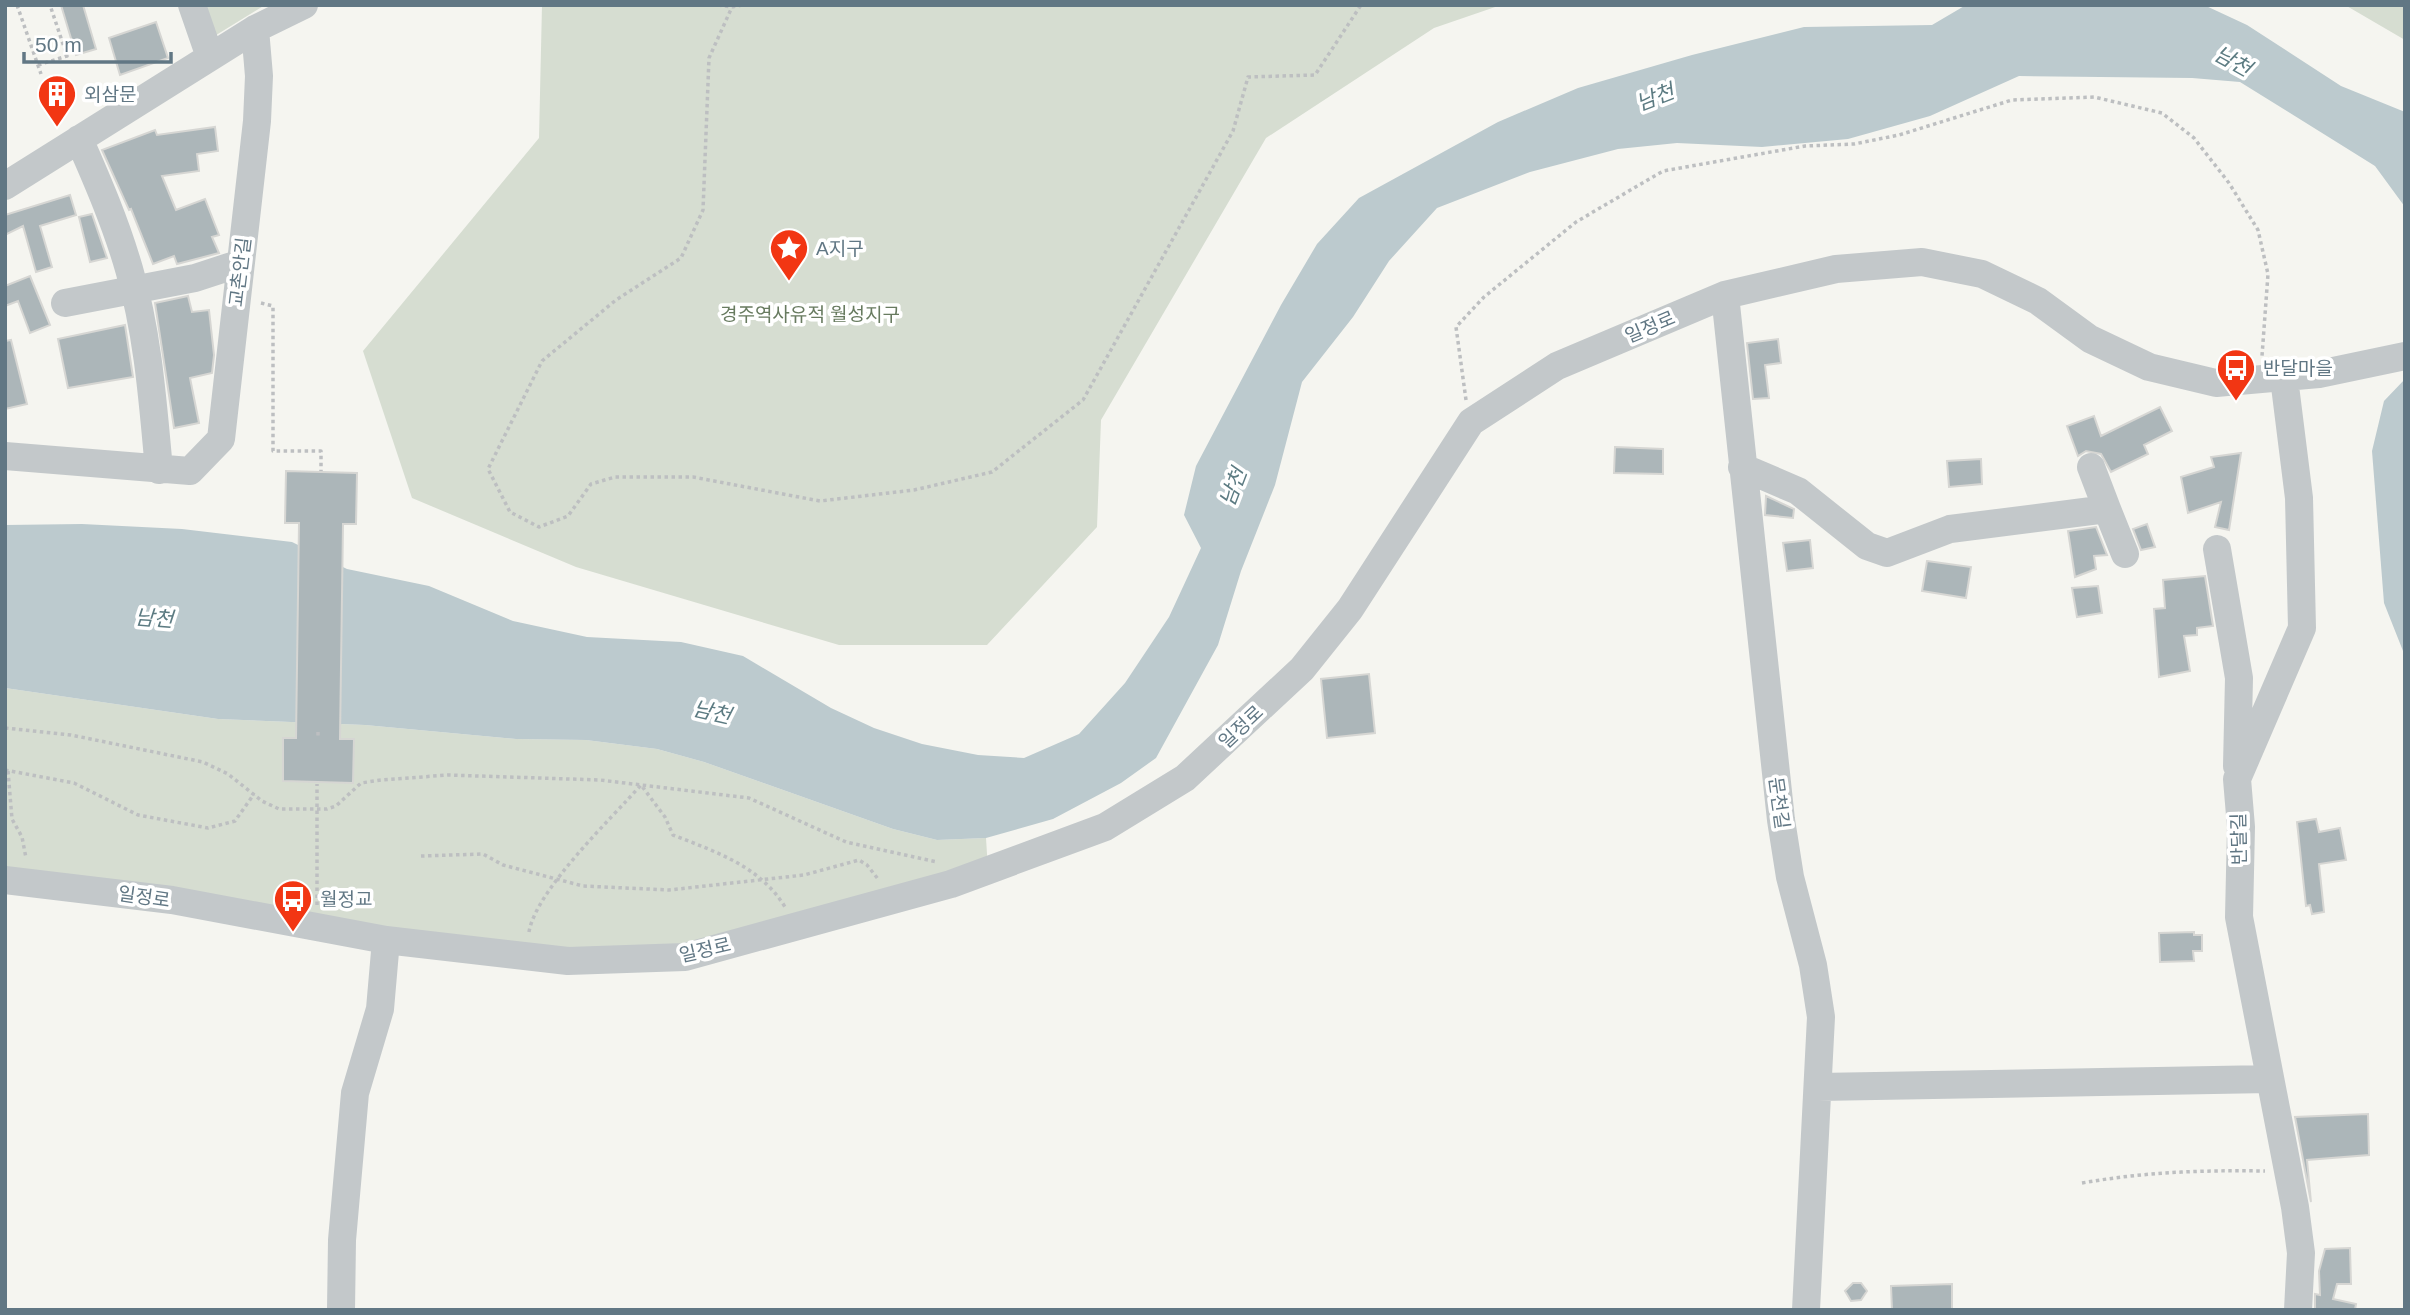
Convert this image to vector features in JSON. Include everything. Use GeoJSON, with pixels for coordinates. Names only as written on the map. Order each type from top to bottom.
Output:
{"type":"FeatureCollection","features":[{"type":"Feature","properties":{"kind":"street"},"geometry":{"type":"LineString","coordinates":[[192,5],[209,57]]}},
{"type":"Feature","properties":{"kind":"street"},"geometry":{"type":"LineString","coordinates":[[5,186],[255,29],[304,5]]}},
{"type":"Feature","properties":{"kind":"street","name":"교촌안길"},"geometry":{"type":"LineString","coordinates":[[5,456],[190,471],[221,439],[257,121],[259,76],[255,29]]}},
{"type":"Feature","properties":{"kind":"street"},"geometry":{"type":"LineString","coordinates":[[79,139],[114,220],[134,290],[159,470]]}},
{"type":"Feature","properties":{"kind":"street","name":"일정로"},"geometry":{"type":"LineString","coordinates":[[5,880],[172,900],[386,940],[568,961],[685,957],[951,884],[1105,827],[1185,778],[1302,670],[1350,609],[1471,422],[1557,366],[1725,295],[1836,269],[1922,262],[1982,274],[2038,301],[2090,339],[2149,367],[2216,383],[2319,374],[2405,356]]}},
{"type":"Feature","properties":{"kind":"street"},"geometry":{"type":"LineString","coordinates":[[65,303],[195,278],[241,263]]}},
{"type":"Feature","properties":{"kind":"street","name":"문천길"},"geometry":{"type":"LineString","coordinates":[[1725,295],[1780,821],[1790,877],[1813,965],[1821,1017],[1806,1310]]}},
{"type":"Feature","properties":{"kind":"street","name":"반달길"},"geometry":{"type":"LineString","coordinates":[[2272,379],[2299,498],[2302,628],[2237,779],[2241,827],[2239,917],[2289,1172],[2301,1253],[2298,1310]]}},
{"type":"Feature","properties":{"kind":"street"},"geometry":{"type":"LineString","coordinates":[[1742,467],[1798,491],[1867,546],[1887,553],[1950,529],[2108,509]]}},
{"type":"Feature","properties":{"kind":"street"},"geometry":{"type":"LineString","coordinates":[[2091,467],[2125,554]]}},
{"type":"Feature","properties":{"kind":"street"},"geometry":{"type":"LineString","coordinates":[[2217,548],[2239,678],[2237,779]]}},
{"type":"Feature","properties":{"kind":"street"},"geometry":{"type":"LineString","coordinates":[[341,1310],[342,1240],[355,1093],[380,1009],[386,940]]}},
{"type":"Feature","properties":{"kind":"street"},"geometry":{"type":"LineString","coordinates":[[1818,1087],[2269,1079]]}},
{"type":"Feature","properties":{"kind":"path"},"geometry":{"type":"LineString","coordinates":[[17,5],[41,74]]}},
{"type":"Feature","properties":{"kind":"path"},"geometry":{"type":"LineString","coordinates":[[38,65],[67,56],[50,5]]}},
{"type":"Feature","properties":{"kind":"path"},"geometry":{"type":"LineString","coordinates":[[718,5],[733,8],[743,5]]}},
{"type":"Feature","properties":{"kind":"path"},"geometry":{"type":"LineString","coordinates":[[733,8],[709,58],[707,163],[703,210],[681,258],[616,300],[542,361],[488,469],[510,512],[539,527],[568,516],[592,484],[615,477],[693,477],[820,501],[914,490],[992,472],[1083,400],[1233,131],[1248,77],[1315,75],[1361,5]]}},
{"type":"Feature","properties":{"kind":"path"},"geometry":{"type":"LineString","coordinates":[[44,86],[57,121]]}},
{"type":"Feature","properties":{"kind":"path"},"geometry":{"type":"LineString","coordinates":[[1471,422],[1456,327],[1484,297],[1576,222],[1663,170],[1805,146],[1854,144],[1899,135],[2012,100],[2094,97],[2162,113],[2193,138],[2229,183],[2258,230],[2268,274],[2272,379]]}},
{"type":"Feature","properties":{"kind":"path"},"geometry":{"type":"LineString","coordinates":[[237,299],[273,306],[273,451],[321,451],[321,471]]}},
{"type":"Feature","properties":{"kind":"path"},"geometry":{"type":"LineString","coordinates":[[5,728],[71,735],[203,762],[228,774],[279,809],[317,810],[337,806],[361,783],[434,776],[530,775],[749,798],[846,842],[938,862],[926,866]]}},
{"type":"Feature","properties":{"kind":"path"},"geometry":{"type":"LineString","coordinates":[[26,860],[22,837],[12,819],[7,770],[74,783],[138,815],[208,828],[235,821],[254,794]]}},
{"type":"Feature","properties":{"kind":"path"},"geometry":{"type":"LineString","coordinates":[[317,784],[317,928]]}},
{"type":"Feature","properties":{"kind":"path"},"geometry":{"type":"LineString","coordinates":[[641,785],[664,817],[673,835],[744,866],[773,888],[788,912]]}},
{"type":"Feature","properties":{"kind":"path"},"geometry":{"type":"LineString","coordinates":[[528,941],[532,919],[568,864],[641,785]]}},
{"type":"Feature","properties":{"kind":"path"},"geometry":{"type":"LineString","coordinates":[[422,856],[483,854],[503,865],[583,886],[669,890],[804,875],[859,860],[867,864],[879,881],[891,877]]}},
{"type":"Feature","properties":{"kind":"path"},"geometry":{"type":"LineString","coordinates":[[2082,1182],[2128,1174],[2191,1170],[2289,1172]]}},
{"type":"Feature","properties":{"kind":"green space"},"geometry":{"type":"Polygon","coordinates":[[[202,5],[265,5],[213,37],[202,5]]]}},
{"type":"Feature","properties":{"kind":"green space","name":"경주역사유적 월성지구"},"geometry":{"type":"Polygon","coordinates":[[[542,5],[1501,5],[1434,28],[1266,138],[1101,420],[1097,527],[987,645],[839,645],[576,567],[412,498],[363,351],[539,138],[542,5]]]}},
{"type":"Feature","properties":{"kind":"green space"},"geometry":{"type":"Polygon","coordinates":[[[2345,5],[2405,5],[2405,40],[2345,5]]]}},
{"type":"Feature","properties":{"kind":"green space"},"geometry":{"type":"Polygon","coordinates":[[[5,688],[218,719],[365,725],[516,739],[586,740],[657,749],[704,762],[893,829],[937,840],[986,838],[988,870],[685,957],[568,961],[5,881],[5,688]]]}},
{"type":"Feature","properties":{"kind":"water","name":"남천"},"geometry":{"type":"Polygon","coordinates":[[[1966,5],[2204,5],[2247,25],[2341,86],[2405,112],[2405,207],[2375,166],[2240,82],[2192,78],[2019,76],[1930,116],[1848,139],[1762,147],[1677,143],[1618,149],[1530,172],[1437,208],[1389,261],[1353,317],[1302,382],[1275,485],[1241,571],[1218,645],[1156,758],[1121,783],[1053,819],[986,838],[937,840],[893,829],[704,762],[657,749],[586,740],[516,739],[365,725],[218,719],[5,688],[5,525],[82,524],[182,529],[292,542],[347,569],[429,586],[513,621],[587,637],[681,642],[743,656],[831,708],[874,728],[922,744],[978,755],[1024,758],[1079,734],[1125,683],[1169,617],[1201,548],[1184,515],[1196,466],[1281,305],[1317,244],[1359,198],[1498,122],[1578,88],[1692,55],[1804,27],[1932,25],[1966,5]]]}},
{"type":"Feature","properties":{"kind":"water"},"geometry":{"type":"Polygon","coordinates":[[[2405,379],[2405,656],[2384,603],[2372,451],[2384,401],[2405,379]]]}},
{"type":"Feature","properties":{"kind":"building"},"geometry":{"type":"Polygon","coordinates":[[[61,5],[83,5],[96,49],[76,55],[61,5]]]}},
{"type":"Feature","properties":{"kind":"building"},"geometry":{"type":"Polygon","coordinates":[[[156,22],[168,58],[120,75],[109,38],[156,22]]]}},
{"type":"Feature","properties":{"kind":"building"},"geometry":{"type":"Polygon","coordinates":[[[215,127],[218,151],[197,154],[199,171],[162,176],[176,210],[205,199],[219,235],[212,237],[219,253],[177,264],[174,256],[153,264],[131,209],[129,210],[102,150],[155,130],[157,135],[215,127]]]}},
{"type":"Feature","properties":{"kind":"building"},"geometry":{"type":"Polygon","coordinates":[[[70,195],[76,215],[40,226],[52,267],[36,272],[23,226],[5,235],[5,215],[70,195]]]}},
{"type":"Feature","properties":{"kind":"building"},"geometry":{"type":"Polygon","coordinates":[[[92,214],[107,258],[90,262],[79,217],[92,214]]]}},
{"type":"Feature","properties":{"kind":"building"},"geometry":{"type":"Polygon","coordinates":[[[30,276],[50,325],[30,333],[18,301],[5,306],[5,286],[30,276]]]}},
{"type":"Feature","properties":{"kind":"building"},"geometry":{"type":"Polygon","coordinates":[[[188,296],[192,312],[209,310],[214,355],[212,373],[190,378],[199,423],[174,428],[155,303],[188,296]]]}},
{"type":"Feature","properties":{"kind":"building"},"geometry":{"type":"Polygon","coordinates":[[[125,325],[133,377],[68,388],[58,339],[125,325]]]}},
{"type":"Feature","properties":{"kind":"building"},"geometry":{"type":"Polygon","coordinates":[[[1778,339],[1781,363],[1765,365],[1769,398],[1753,399],[1747,343],[1778,339]]]}},
{"type":"Feature","properties":{"kind":"building"},"geometry":{"type":"Polygon","coordinates":[[[11,340],[27,404],[5,409],[5,341],[11,340]]]}},
{"type":"Feature","properties":{"kind":"building"},"geometry":{"type":"Polygon","coordinates":[[[2160,407],[2172,431],[2144,445],[2148,454],[2111,472],[2101,454],[2086,451],[2078,456],[2067,426],[2094,416],[2101,436],[2160,407]]]}},
{"type":"Feature","properties":{"kind":"building"},"geometry":{"type":"Polygon","coordinates":[[[1615,447],[1663,449],[1663,474],[1614,473],[1615,447]]]}},
{"type":"Feature","properties":{"kind":"building"},"geometry":{"type":"Polygon","coordinates":[[[2241,453],[2229,530],[2215,527],[2221,502],[2188,513],[2181,477],[2214,467],[2211,457],[2241,453]]]}},
{"type":"Feature","properties":{"kind":"building"},"geometry":{"type":"Polygon","coordinates":[[[1981,459],[1982,484],[1949,487],[1947,461],[1981,459]]]}},
{"type":"Feature","properties":{"kind":"building"},"geometry":{"type":"Polygon","coordinates":[[[286,471],[357,473],[356,524],[343,524],[340,739],[354,739],[353,783],[283,781],[283,738],[296,738],[299,523],[285,523],[286,471]]]}},
{"type":"Feature","properties":{"kind":"building"},"geometry":{"type":"Polygon","coordinates":[[[1766,496],[1794,509],[1793,518],[1765,515],[1766,496]]]}},
{"type":"Feature","properties":{"kind":"building"},"geometry":{"type":"Polygon","coordinates":[[[2147,524],[2155,547],[2141,550],[2133,529],[2147,524]]]}},
{"type":"Feature","properties":{"kind":"building"},"geometry":{"type":"Polygon","coordinates":[[[2096,527],[2107,555],[2094,556],[2096,569],[2075,577],[2068,531],[2096,527]]]}},
{"type":"Feature","properties":{"kind":"building"},"geometry":{"type":"Polygon","coordinates":[[[1810,540],[1813,568],[1787,571],[1783,543],[1810,540]]]}},
{"type":"Feature","properties":{"kind":"building"},"geometry":{"type":"Polygon","coordinates":[[[1927,561],[1971,567],[1966,598],[1922,591],[1927,561]]]}},
{"type":"Feature","properties":{"kind":"building"},"geometry":{"type":"Polygon","coordinates":[[[2205,576],[2213,626],[2197,628],[2197,635],[2184,636],[2190,671],[2159,677],[2154,609],[2165,608],[2163,580],[2205,576]]]}},
{"type":"Feature","properties":{"kind":"building"},"geometry":{"type":"Polygon","coordinates":[[[2098,586],[2102,613],[2077,617],[2072,588],[2098,586]]]}},
{"type":"Feature","properties":{"kind":"building"},"geometry":{"type":"Polygon","coordinates":[[[1369,674],[1375,733],[1327,738],[1321,679],[1369,674]]]}},
{"type":"Feature","properties":{"kind":"building"},"geometry":{"type":"Polygon","coordinates":[[[2316,819],[2319,832],[2340,828],[2346,860],[2319,864],[2324,912],[2312,914],[2310,905],[2306,906],[2297,822],[2316,819]]]}},
{"type":"Feature","properties":{"kind":"building"},"geometry":{"type":"Polygon","coordinates":[[[2194,932],[2194,935],[2202,935],[2202,951],[2193,951],[2194,961],[2160,962],[2159,933],[2194,932]]]}},
{"type":"Feature","properties":{"kind":"building"},"geometry":{"type":"Polygon","coordinates":[[[2368,1114],[2369,1155],[2307,1160],[2311,1202],[2295,1117],[2368,1114]]]}},
{"type":"Feature","properties":{"kind":"building"},"geometry":{"type":"Polygon","coordinates":[[[2350,1248],[2351,1284],[2337,1284],[2333,1299],[2356,1304],[2355,1310],[2315,1310],[2315,1294],[2320,1295],[2319,1271],[2325,1249],[2350,1248]]]}},
{"type":"Feature","properties":{"kind":"building"},"geometry":{"type":"Polygon","coordinates":[[[1853,1283],[1861,1283],[1867,1291],[1861,1300],[1851,1301],[1845,1291],[1853,1283]]]}},
{"type":"Feature","properties":{"kind":"building"},"geometry":{"type":"Polygon","coordinates":[[[1952,1284],[1952,1310],[1892,1310],[1891,1286],[1952,1284]]]}},
{"type":"Feature","properties":{"kind":"place","name":"외삼문"},"geometry":{"type":"Point","coordinates":[57,128]}},
{"type":"Feature","properties":{"kind":"place","name":"A지구"},"geometry":{"type":"Point","coordinates":[789,282]}},
{"type":"Feature","properties":{"kind":"place","name":"반달마을"},"geometry":{"type":"Point","coordinates":[2236,402]}},
{"type":"Feature","properties":{"kind":"place","name":"월정교"},"geometry":{"type":"Point","coordinates":[293,933]}}]}
